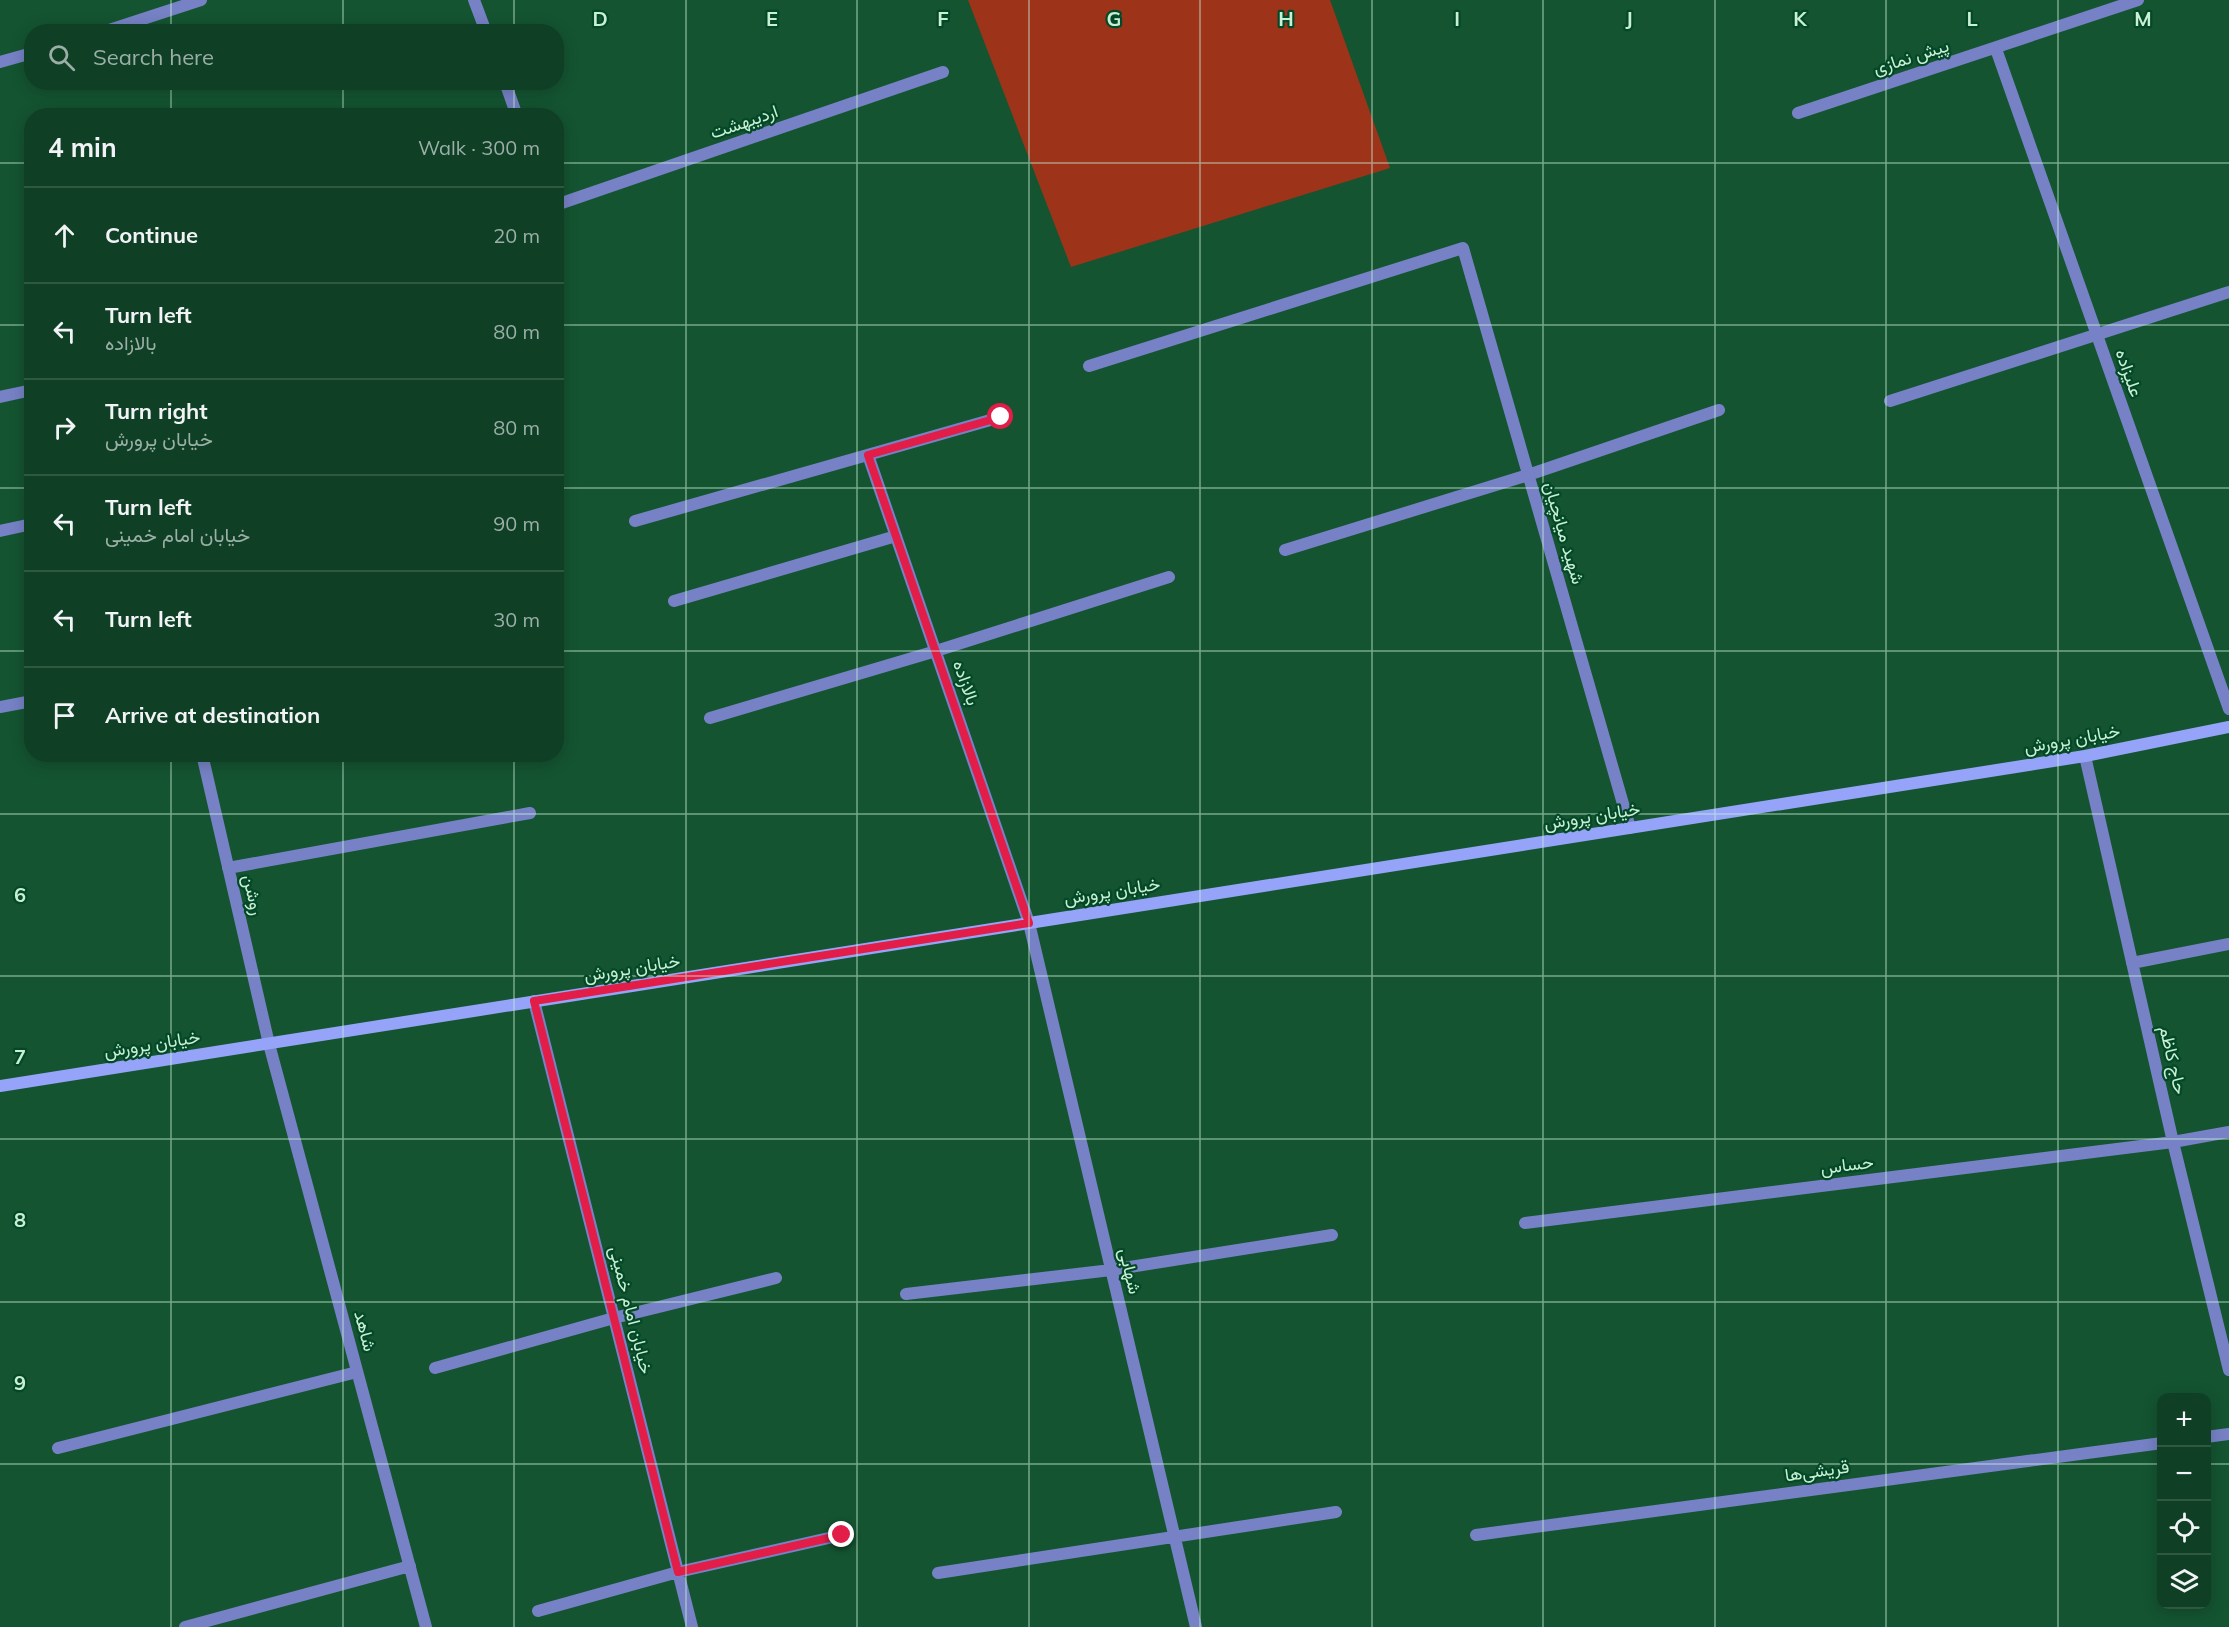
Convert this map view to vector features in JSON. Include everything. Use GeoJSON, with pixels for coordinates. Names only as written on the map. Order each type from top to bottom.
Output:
{"type":"FeatureCollection","features":[{"type":"Feature","properties":{"kind":"main road","name":"خیابان پرورش"},"geometry":{"type":"LineString","coordinates":[[0,1086],[2085,756],[2229,727]]}},
{"type":"Feature","properties":{"kind":"street"},"geometry":{"type":"LineString","coordinates":[[128,24],[201,0]]}},
{"type":"Feature","properties":{"kind":"street"},"geometry":{"type":"LineString","coordinates":[[474,0],[483,24]]}},
{"type":"Feature","properties":{"kind":"street","name":"پیش نمازی"},"geometry":{"type":"LineString","coordinates":[[1798,114],[2138,0]]}},
{"type":"Feature","properties":{"kind":"street","name":"علیزاده"},"geometry":{"type":"LineString","coordinates":[[1996,49],[2229,709]]}},
{"type":"Feature","properties":{"kind":"street"},"geometry":{"type":"LineString","coordinates":[[0,62],[24,55]]}},
{"type":"Feature","properties":{"kind":"street","name":"اردیبهشت"},"geometry":{"type":"LineString","coordinates":[[564,202],[943,72]]}},
{"type":"Feature","properties":{"kind":"street"},"geometry":{"type":"LineString","coordinates":[[508,90],[514,108]]}},
{"type":"Feature","properties":{"kind":"street","name":"شهید میانچیان"},"geometry":{"type":"LineString","coordinates":[[1089,366],[1463,248],[1630,828]]}},
{"type":"Feature","properties":{"kind":"street"},"geometry":{"type":"LineString","coordinates":[[1890,401],[2229,292]]}},
{"type":"Feature","properties":{"kind":"street"},"geometry":{"type":"LineString","coordinates":[[0,398],[24,392]]}},
{"type":"Feature","properties":{"kind":"street"},"geometry":{"type":"LineString","coordinates":[[1285,550],[1528,475],[1719,410]]}},
{"type":"Feature","properties":{"kind":"street"},"geometry":{"type":"LineString","coordinates":[[635,521],[1001,417]]}},
{"type":"Feature","properties":{"kind":"street","name":"بالازاده"},"geometry":{"type":"LineString","coordinates":[[868,455],[1029,923]]}},
{"type":"Feature","properties":{"kind":"street"},"geometry":{"type":"LineString","coordinates":[[0,531],[24,526]]}},
{"type":"Feature","properties":{"kind":"street"},"geometry":{"type":"LineString","coordinates":[[674,601],[896,536]]}},
{"type":"Feature","properties":{"kind":"street"},"geometry":{"type":"LineString","coordinates":[[710,718],[936,651],[1169,577]]}},
{"type":"Feature","properties":{"kind":"street"},"geometry":{"type":"LineString","coordinates":[[0,707],[24,702]]}},
{"type":"Feature","properties":{"kind":"street","name":"حاج کاظم"},"geometry":{"type":"LineString","coordinates":[[2085,756],[2173,1142],[2229,1370]]}},
{"type":"Feature","properties":{"kind":"street","name":"روشن"},"geometry":{"type":"LineString","coordinates":[[204,762],[269,1044]]}},
{"type":"Feature","properties":{"kind":"street"},"geometry":{"type":"LineString","coordinates":[[228,868],[530,813]]}},
{"type":"Feature","properties":{"kind":"street","name":"شهابی"},"geometry":{"type":"LineString","coordinates":[[1029,923],[1196,1627]]}},
{"type":"Feature","properties":{"kind":"street"},"geometry":{"type":"LineString","coordinates":[[2132,963],[2229,944]]}},
{"type":"Feature","properties":{"kind":"street","name":"خیابان امام خمینی"},"geometry":{"type":"LineString","coordinates":[[534,1001],[692,1627]]}},
{"type":"Feature","properties":{"kind":"street","name":"شاهد"},"geometry":{"type":"LineString","coordinates":[[269,1044],[426,1627]]}},
{"type":"Feature","properties":{"kind":"street","name":"حساس"},"geometry":{"type":"LineString","coordinates":[[1525,1223],[2173,1142],[2229,1132]]}},
{"type":"Feature","properties":{"kind":"street"},"geometry":{"type":"LineString","coordinates":[[906,1294],[1111,1270],[1332,1235]]}},
{"type":"Feature","properties":{"kind":"street"},"geometry":{"type":"LineString","coordinates":[[435,1368],[614,1318],[776,1278]]}},
{"type":"Feature","properties":{"kind":"street"},"geometry":{"type":"LineString","coordinates":[[58,1448],[357,1372]]}},
{"type":"Feature","properties":{"kind":"street"},"geometry":{"type":"LineString","coordinates":[[2211,1436],[2229,1434]]}},
{"type":"Feature","properties":{"kind":"street","name":"قریشی‌ها"},"geometry":{"type":"LineString","coordinates":[[1476,1536],[2157,1444]]}},
{"type":"Feature","properties":{"kind":"street"},"geometry":{"type":"LineString","coordinates":[[939,1573],[1336,1512]]}},
{"type":"Feature","properties":{"kind":"street"},"geometry":{"type":"LineString","coordinates":[[538,1611],[678,1572],[842,1535]]}},
{"type":"Feature","properties":{"kind":"street"},"geometry":{"type":"LineString","coordinates":[[185,1627],[410,1566]]}},
{"type":"Feature","properties":{"kind":"shaded area"},"geometry":{"type":"Polygon","coordinates":[[[968,0],[1330,0],[1390,168],[1071,267],[968,0]]]}},
{"type":"Feature","properties":{"kind":"route"},"geometry":{"type":"LineString","coordinates":[[842,1535],[678,1572],[534,1001],[1029,923],[868,455],[1001,417]]}}]}
